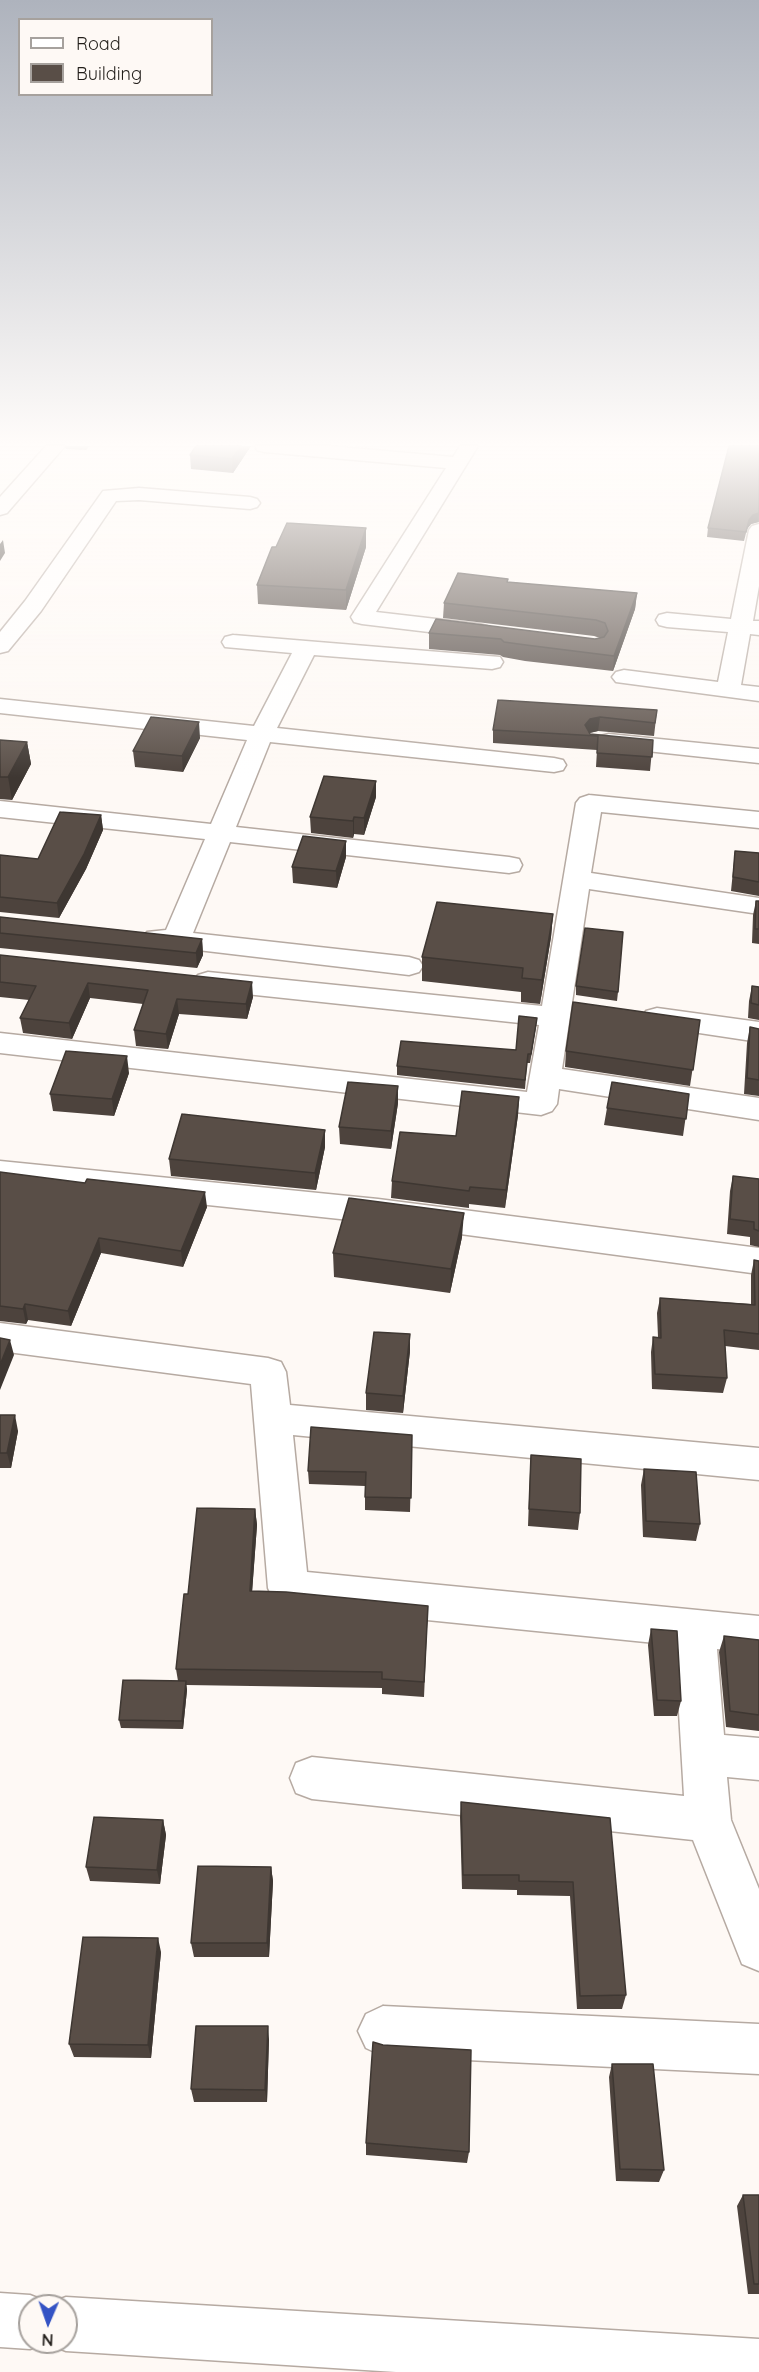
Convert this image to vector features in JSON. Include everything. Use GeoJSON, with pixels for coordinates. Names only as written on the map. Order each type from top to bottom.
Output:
{"type":"FeatureCollection","features":[{"type":"Feature","properties":{"kind":"street"},"geometry":{"type":"LineString","coordinates":[[0,646],[33,606],[67,557]]}},
{"type":"Feature","properties":{"kind":"street"},"geometry":{"type":"LineString","coordinates":[[400,557],[362,617],[501,634]]}},
{"type":"Feature","properties":{"kind":"street"},"geometry":{"type":"LineString","coordinates":[[728,690],[749,627],[756,557]]}},
{"type":"Feature","properties":{"kind":"street"},"geometry":{"type":"LineString","coordinates":[[668,620],[749,627]]}},
{"type":"Feature","properties":{"kind":"street"},"geometry":{"type":"LineString","coordinates":[[233,642],[492,662]]}},
{"type":"Feature","properties":{"kind":"street"},"geometry":{"type":"LineString","coordinates":[[176,940],[222,834],[262,733],[307,647]]}},
{"type":"Feature","properties":{"kind":"street"},"geometry":{"type":"LineString","coordinates":[[624,677],[759,694]]}},
{"type":"Feature","properties":{"kind":"street"},"geometry":{"type":"LineString","coordinates":[[0,706],[554,765]]}},
{"type":"Feature","properties":{"kind":"street"},"geometry":{"type":"LineString","coordinates":[[598,740],[759,756]]}},
{"type":"Feature","properties":{"kind":"street"},"geometry":{"type":"LineString","coordinates":[[0,1043],[542,1104],[546,1077],[564,1010],[577,879],[589,803],[759,820]]}},
{"type":"Feature","properties":{"kind":"street"},"geometry":{"type":"LineString","coordinates":[[0,809],[509,865]]}},
{"type":"Feature","properties":{"kind":"street"},"geometry":{"type":"LineString","coordinates":[[577,879],[759,906]]}},
{"type":"Feature","properties":{"kind":"street"},"geometry":{"type":"LineString","coordinates":[[129,935],[409,966]]}},
{"type":"Feature","properties":{"kind":"street"},"geometry":{"type":"LineString","coordinates":[[180,978],[564,1010]]}},
{"type":"Feature","properties":{"kind":"street"},"geometry":{"type":"LineString","coordinates":[[628,1014],[759,1032]]}},
{"type":"Feature","properties":{"kind":"street"},"geometry":{"type":"LineString","coordinates":[[546,1077],[759,1109]]}},
{"type":"Feature","properties":{"kind":"street"},"geometry":{"type":"LineString","coordinates":[[0,1172],[378,1211],[759,1261]]}},
{"type":"Feature","properties":{"kind":"street"},"geometry":{"type":"LineString","coordinates":[[0,1337],[268,1372],[288,1588],[759,1635]]}},
{"type":"Feature","properties":{"kind":"street"},"geometry":{"type":"LineString","coordinates":[[272,1418],[759,1464]]}},
{"type":"Feature","properties":{"kind":"street"},"geometry":{"type":"LineString","coordinates":[[695,1628],[708,1820],[759,1947]]}},
{"type":"Feature","properties":{"kind":"street"},"geometry":{"type":"LineString","coordinates":[[703,1754],[759,1759]]}},
{"type":"Feature","properties":{"kind":"street"},"geometry":{"type":"LineString","coordinates":[[312,1778],[708,1820]]}},
{"type":"Feature","properties":{"kind":"street"},"geometry":{"type":"LineString","coordinates":[[383,2031],[759,2049]]}},
{"type":"Feature","properties":{"kind":"street"},"geometry":{"type":"LineString","coordinates":[[0,2320],[18,2321]]}},
{"type":"Feature","properties":{"kind":"street"},"geometry":{"type":"LineString","coordinates":[[78,2325],[759,2367]]}},
{"type":"Feature","properties":{"kind":"building"},"geometry":{"type":"Polygon","coordinates":[[[268,557],[357,557],[346,590],[257,585],[268,557]]]}},
{"type":"Feature","properties":{"kind":"building"},"geometry":{"type":"Polygon","coordinates":[[[458,573],[508,579],[507,582],[637,593],[614,656],[504,642],[501,639],[429,633],[436,619],[595,639],[604,637],[608,631],[605,623],[596,620],[444,603],[458,573]]]}},
{"type":"Feature","properties":{"kind":"building"},"geometry":{"type":"Polygon","coordinates":[[[498,700],[657,710],[655,723],[600,717],[590,719],[585,725],[590,734],[653,740],[652,757],[597,753],[598,736],[493,730],[498,700]]]}},
{"type":"Feature","properties":{"kind":"building"},"geometry":{"type":"Polygon","coordinates":[[[151,717],[199,722],[182,756],[133,751],[151,717]]]}},
{"type":"Feature","properties":{"kind":"building"},"geometry":{"type":"Polygon","coordinates":[[[0,740],[27,742],[8,777],[0,777],[0,740]]]}},
{"type":"Feature","properties":{"kind":"building"},"geometry":{"type":"Polygon","coordinates":[[[324,776],[376,781],[364,818],[354,817],[353,821],[310,817],[324,776]]]}},
{"type":"Feature","properties":{"kind":"building"},"geometry":{"type":"Polygon","coordinates":[[[60,812],[101,815],[84,854],[57,903],[0,897],[0,855],[38,859],[60,812]]]}},
{"type":"Feature","properties":{"kind":"building"},"geometry":{"type":"Polygon","coordinates":[[[303,836],[346,841],[336,871],[292,867],[303,836]]]}},
{"type":"Feature","properties":{"kind":"building"},"geometry":{"type":"Polygon","coordinates":[[[735,851],[759,853],[759,882],[733,877],[735,851]]]}},
{"type":"Feature","properties":{"kind":"building"},"geometry":{"type":"Polygon","coordinates":[[[756,901],[759,901],[759,929],[755,929],[756,901]]]}},
{"type":"Feature","properties":{"kind":"building"},"geometry":{"type":"Polygon","coordinates":[[[437,902],[553,914],[542,980],[522,978],[523,968],[422,957],[437,902]]]}},
{"type":"Feature","properties":{"kind":"building"},"geometry":{"type":"Polygon","coordinates":[[[0,917],[202,939],[196,953],[0,933],[0,917]]]}},
{"type":"Feature","properties":{"kind":"building"},"geometry":{"type":"Polygon","coordinates":[[[585,928],[623,932],[618,992],[576,986],[585,928]]]}},
{"type":"Feature","properties":{"kind":"building"},"geometry":{"type":"Polygon","coordinates":[[[0,955],[252,982],[246,1004],[177,999],[166,1034],[134,1030],[148,990],[88,983],[69,1023],[20,1018],[36,986],[0,982],[0,955]]]}},
{"type":"Feature","properties":{"kind":"building"},"geometry":{"type":"Polygon","coordinates":[[[752,986],[759,987],[759,1005],[751,1003],[752,986]]]}},
{"type":"Feature","properties":{"kind":"building"},"geometry":{"type":"Polygon","coordinates":[[[573,1002],[700,1020],[693,1070],[566,1051],[573,1002]]]}},
{"type":"Feature","properties":{"kind":"building"},"geometry":{"type":"Polygon","coordinates":[[[519,1016],[537,1018],[531,1054],[528,1054],[525,1080],[397,1066],[401,1041],[516,1050],[519,1016]]]}},
{"type":"Feature","properties":{"kind":"building"},"geometry":{"type":"Polygon","coordinates":[[[750,1027],[759,1029],[759,1080],[747,1078],[750,1027]]]}},
{"type":"Feature","properties":{"kind":"building"},"geometry":{"type":"Polygon","coordinates":[[[66,1051],[127,1056],[112,1099],[50,1094],[66,1051]]]}},
{"type":"Feature","properties":{"kind":"building"},"geometry":{"type":"Polygon","coordinates":[[[348,1082],[398,1086],[391,1131],[339,1127],[348,1082]]]}},
{"type":"Feature","properties":{"kind":"building"},"geometry":{"type":"Polygon","coordinates":[[[612,1082],[689,1094],[686,1119],[607,1108],[612,1082]]]}},
{"type":"Feature","properties":{"kind":"building"},"geometry":{"type":"Polygon","coordinates":[[[462,1091],[519,1097],[506,1190],[470,1187],[469,1191],[392,1181],[400,1132],[456,1136],[462,1091]]]}},
{"type":"Feature","properties":{"kind":"building"},"geometry":{"type":"Polygon","coordinates":[[[182,1114],[325,1130],[315,1173],[169,1159],[182,1114]]]}},
{"type":"Feature","properties":{"kind":"building"},"geometry":{"type":"Polygon","coordinates":[[[0,1172],[85,1183],[87,1179],[205,1192],[181,1251],[99,1238],[68,1311],[25,1304],[23,1309],[0,1306],[0,1172]]]}},
{"type":"Feature","properties":{"kind":"building"},"geometry":{"type":"Polygon","coordinates":[[[733,1176],[759,1179],[759,1231],[754,1229],[754,1222],[730,1219],[733,1176]]]}},
{"type":"Feature","properties":{"kind":"building"},"geometry":{"type":"Polygon","coordinates":[[[349,1198],[464,1213],[451,1269],[333,1253],[349,1198]]]}},
{"type":"Feature","properties":{"kind":"building"},"geometry":{"type":"Polygon","coordinates":[[[754,1260],[759,1261],[759,1334],[724,1330],[727,1378],[655,1374],[653,1337],[661,1338],[660,1298],[755,1305],[754,1260]]]}},
{"type":"Feature","properties":{"kind":"building"},"geometry":{"type":"Polygon","coordinates":[[[374,1332],[410,1334],[403,1396],[366,1393],[374,1332]]]}},
{"type":"Feature","properties":{"kind":"building"},"geometry":{"type":"Polygon","coordinates":[[[0,1338],[10,1340],[0,1365],[0,1338]]]}},
{"type":"Feature","properties":{"kind":"building"},"geometry":{"type":"Polygon","coordinates":[[[0,1415],[15,1415],[7,1453],[0,1453],[0,1415]]]}},
{"type":"Feature","properties":{"kind":"building"},"geometry":{"type":"Polygon","coordinates":[[[311,1427],[412,1435],[411,1498],[365,1497],[366,1472],[308,1471],[311,1427]]]}},
{"type":"Feature","properties":{"kind":"building"},"geometry":{"type":"Polygon","coordinates":[[[531,1455],[581,1459],[580,1513],[529,1509],[531,1455]]]}},
{"type":"Feature","properties":{"kind":"building"},"geometry":{"type":"Polygon","coordinates":[[[644,1469],[696,1472],[700,1524],[646,1521],[644,1469]]]}},
{"type":"Feature","properties":{"kind":"building"},"geometry":{"type":"Polygon","coordinates":[[[197,1508],[255,1509],[250,1591],[286,1592],[428,1606],[424,1682],[382,1679],[382,1672],[176,1669],[184,1594],[188,1594],[197,1508]]]}},
{"type":"Feature","properties":{"kind":"building"},"geometry":{"type":"Polygon","coordinates":[[[651,1629],[677,1631],[681,1701],[657,1700],[651,1629]]]}},
{"type":"Feature","properties":{"kind":"building"},"geometry":{"type":"Polygon","coordinates":[[[724,1636],[759,1640],[759,1715],[730,1711],[724,1636]]]}},
{"type":"Feature","properties":{"kind":"building"},"geometry":{"type":"Polygon","coordinates":[[[123,1680],[186,1681],[182,1721],[119,1720],[123,1680]]]}},
{"type":"Feature","properties":{"kind":"building"},"geometry":{"type":"Polygon","coordinates":[[[461,1802],[610,1818],[626,1995],[580,1996],[573,1882],[519,1881],[519,1875],[463,1875],[461,1802]]]}},
{"type":"Feature","properties":{"kind":"building"},"geometry":{"type":"Polygon","coordinates":[[[94,1817],[163,1820],[157,1870],[86,1867],[94,1817]]]}},
{"type":"Feature","properties":{"kind":"building"},"geometry":{"type":"Polygon","coordinates":[[[198,1866],[271,1867],[267,1943],[191,1943],[198,1866]]]}},
{"type":"Feature","properties":{"kind":"building"},"geometry":{"type":"Polygon","coordinates":[[[83,1937],[158,1938],[148,2045],[69,2044],[83,1937]]]}},
{"type":"Feature","properties":{"kind":"building"},"geometry":{"type":"Polygon","coordinates":[[[196,2026],[268,2026],[265,2090],[191,2089],[196,2026]]]}},
{"type":"Feature","properties":{"kind":"building"},"geometry":{"type":"Polygon","coordinates":[[[373,2042],[383,2045],[471,2050],[469,2152],[366,2143],[373,2042]]]}},
{"type":"Feature","properties":{"kind":"building"},"geometry":{"type":"Polygon","coordinates":[[[612,2064],[653,2064],[664,2170],[620,2169],[612,2064]]]}},
{"type":"Feature","properties":{"kind":"building"},"geometry":{"type":"Polygon","coordinates":[[[743,2195],[759,2195],[759,2284],[754,2284],[743,2195]]]}}]}
